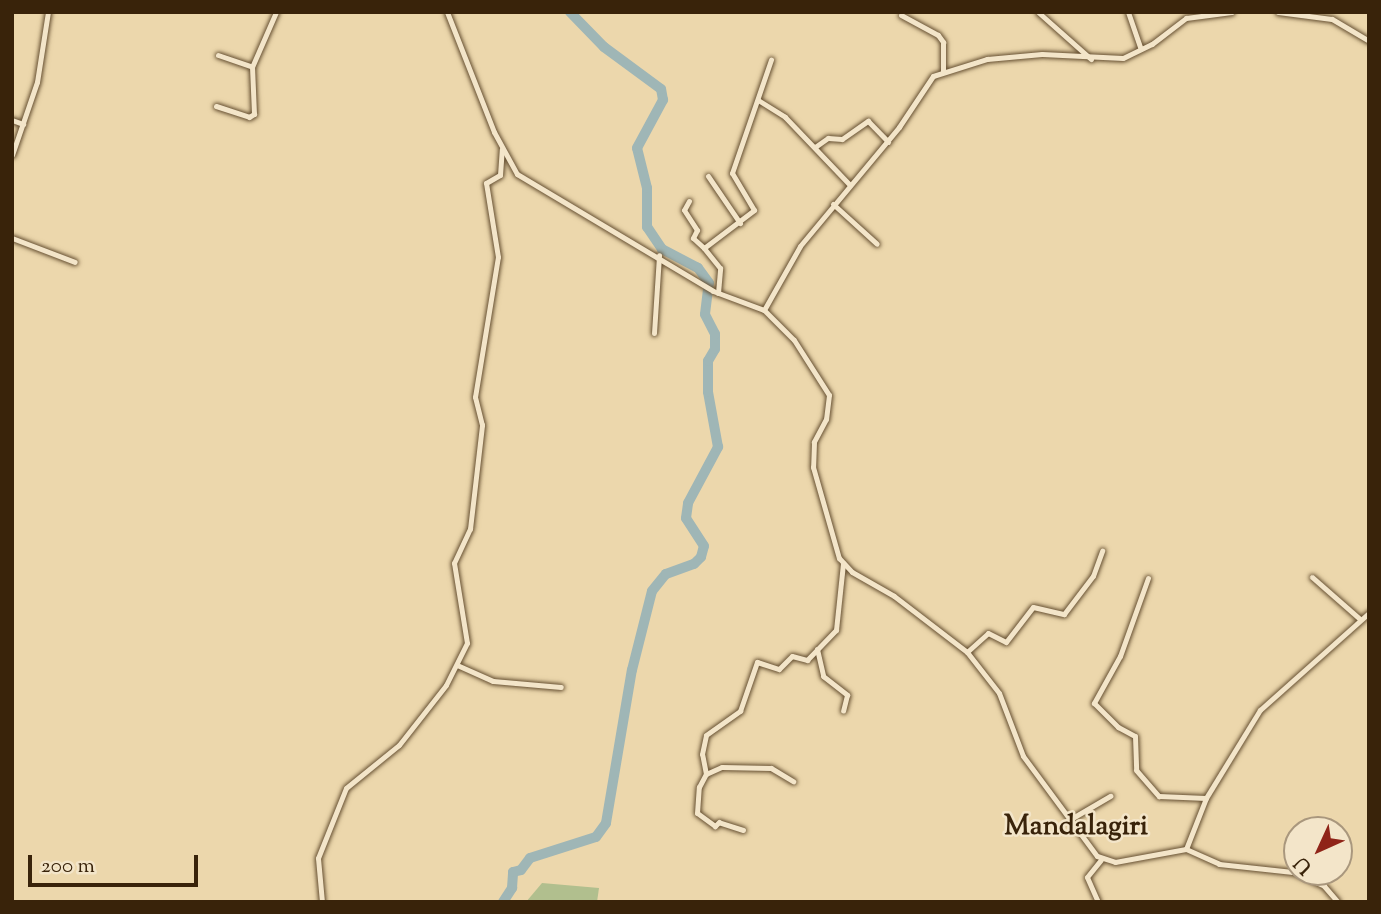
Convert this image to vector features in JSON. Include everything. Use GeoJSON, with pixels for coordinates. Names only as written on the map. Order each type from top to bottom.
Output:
{"type":"FeatureCollection","features":[{"type":"Feature","properties":{"kind":"street"},"geometry":{"type":"LineString","coordinates":[[12,155],[37,82],[48,12]]}},
{"type":"Feature","properties":{"kind":"street"},"geometry":{"type":"LineString","coordinates":[[216,106],[253,116],[252,67],[276,12]]}},
{"type":"Feature","properties":{"kind":"street"},"geometry":{"type":"LineString","coordinates":[[447,12],[502,147],[523,178],[659,255],[703,286],[764,310],[794,340],[828,388],[830,403],[814,442],[813,467],[843,563],[838,627],[807,660],[792,656],[779,669],[757,662],[740,711],[706,735],[702,754],[706,774]]}},
{"type":"Feature","properties":{"kind":"street"},"geometry":{"type":"LineString","coordinates":[[1038,12],[1091,59]]}},
{"type":"Feature","properties":{"kind":"street"},"geometry":{"type":"LineString","coordinates":[[1128,12],[1141,49]]}},
{"type":"Feature","properties":{"kind":"street"},"geometry":{"type":"LineString","coordinates":[[764,310],[800,246],[888,142],[929,79],[943,71],[998,58],[1042,54],[1114,59],[1141,49],[1186,18],[1232,12]]}},
{"type":"Feature","properties":{"kind":"street"},"geometry":{"type":"LineString","coordinates":[[1278,12],[1332,19],[1369,41]]}},
{"type":"Feature","properties":{"kind":"street"},"geometry":{"type":"LineString","coordinates":[[901,15],[938,35],[943,42],[943,71]]}},
{"type":"Feature","properties":{"kind":"street"},"geometry":{"type":"LineString","coordinates":[[218,55],[252,67]]}},
{"type":"Feature","properties":{"kind":"street"},"geometry":{"type":"LineString","coordinates":[[704,247],[740,223],[754,208],[732,173],[771,60]]}},
{"type":"Feature","properties":{"kind":"street"},"geometry":{"type":"LineString","coordinates":[[758,100],[785,117],[850,185]]}},
{"type":"Feature","properties":{"kind":"street"},"geometry":{"type":"LineString","coordinates":[[12,120],[23,124]]}},
{"type":"Feature","properties":{"kind":"street"},"geometry":{"type":"LineString","coordinates":[[815,147],[829,138],[842,139],[868,121],[888,142]]}},
{"type":"Feature","properties":{"kind":"street"},"geometry":{"type":"LineString","coordinates":[[322,902],[318,858],[346,788],[391,755],[430,707],[457,664],[467,637],[454,563],[470,529],[482,425],[475,397],[498,257],[486,183],[500,175],[502,147]]}},
{"type":"Feature","properties":{"kind":"street"},"geometry":{"type":"LineString","coordinates":[[708,176],[740,223]]}},
{"type":"Feature","properties":{"kind":"street"},"geometry":{"type":"LineString","coordinates":[[689,201],[684,210],[697,230],[694,238],[720,268],[715,292]]}},
{"type":"Feature","properties":{"kind":"street"},"geometry":{"type":"LineString","coordinates":[[833,204],[877,244]]}},
{"type":"Feature","properties":{"kind":"street"},"geometry":{"type":"LineString","coordinates":[[12,237],[75,262]]}},
{"type":"Feature","properties":{"kind":"street"},"geometry":{"type":"LineString","coordinates":[[654,333],[659,255]]}},
{"type":"Feature","properties":{"kind":"street"},"geometry":{"type":"LineString","coordinates":[[967,652],[988,634],[1006,642],[1033,607],[1064,614],[1093,576],[1102,551]]}},
{"type":"Feature","properties":{"kind":"street"},"geometry":{"type":"LineString","coordinates":[[843,563],[967,652],[999,693],[1019,750],[1101,860],[1115,862],[1186,849],[1219,864],[1293,872],[1324,886],[1336,901]]}},
{"type":"Feature","properties":{"kind":"street"},"geometry":{"type":"LineString","coordinates":[[1311,577],[1360,619]]}},
{"type":"Feature","properties":{"kind":"street"},"geometry":{"type":"LineString","coordinates":[[1148,578],[1120,656],[1094,703],[1119,729],[1135,736],[1136,770],[1159,796],[1206,798]]}},
{"type":"Feature","properties":{"kind":"street"},"geometry":{"type":"LineString","coordinates":[[1186,849],[1206,798],[1266,701],[1369,613]]}},
{"type":"Feature","properties":{"kind":"street"},"geometry":{"type":"LineString","coordinates":[[817,649],[824,676],[846,695],[843,710]]}},
{"type":"Feature","properties":{"kind":"street"},"geometry":{"type":"LineString","coordinates":[[457,664],[493,681],[561,687]]}},
{"type":"Feature","properties":{"kind":"street"},"geometry":{"type":"LineString","coordinates":[[743,830],[719,822],[715,826],[697,813],[699,787],[706,774],[722,766],[771,768],[793,781]]}},
{"type":"Feature","properties":{"kind":"street"},"geometry":{"type":"LineString","coordinates":[[1069,820],[1110,796]]}},
{"type":"Feature","properties":{"kind":"street"},"geometry":{"type":"LineString","coordinates":[[1098,902],[1087,877],[1101,860]]}},
{"type":"Feature","properties":{"kind":"green space"},"geometry":{"type":"Polygon","coordinates":[[[542,883],[599,888],[597,902],[526,902],[542,883]]]}},
{"type":"Feature","properties":{"kind":"waterway"},"geometry":{"type":"LineString","coordinates":[[503,902],[512,888],[513,872],[521,870],[530,858],[596,837],[606,823],[632,670],[652,591],[666,574],[694,564],[701,557],[704,546],[686,518],[688,503],[718,447],[708,392],[708,361],[715,349],[715,334],[705,314],[709,283],[698,268],[662,249],[647,227],[647,188],[637,148],[663,100],[661,89],[604,47],[570,12]]}},
{"type":"Feature","properties":{"kind":"district","name":"Mandalagiri"},"geometry":{"type":"Point","coordinates":[1076,827]}}]}
